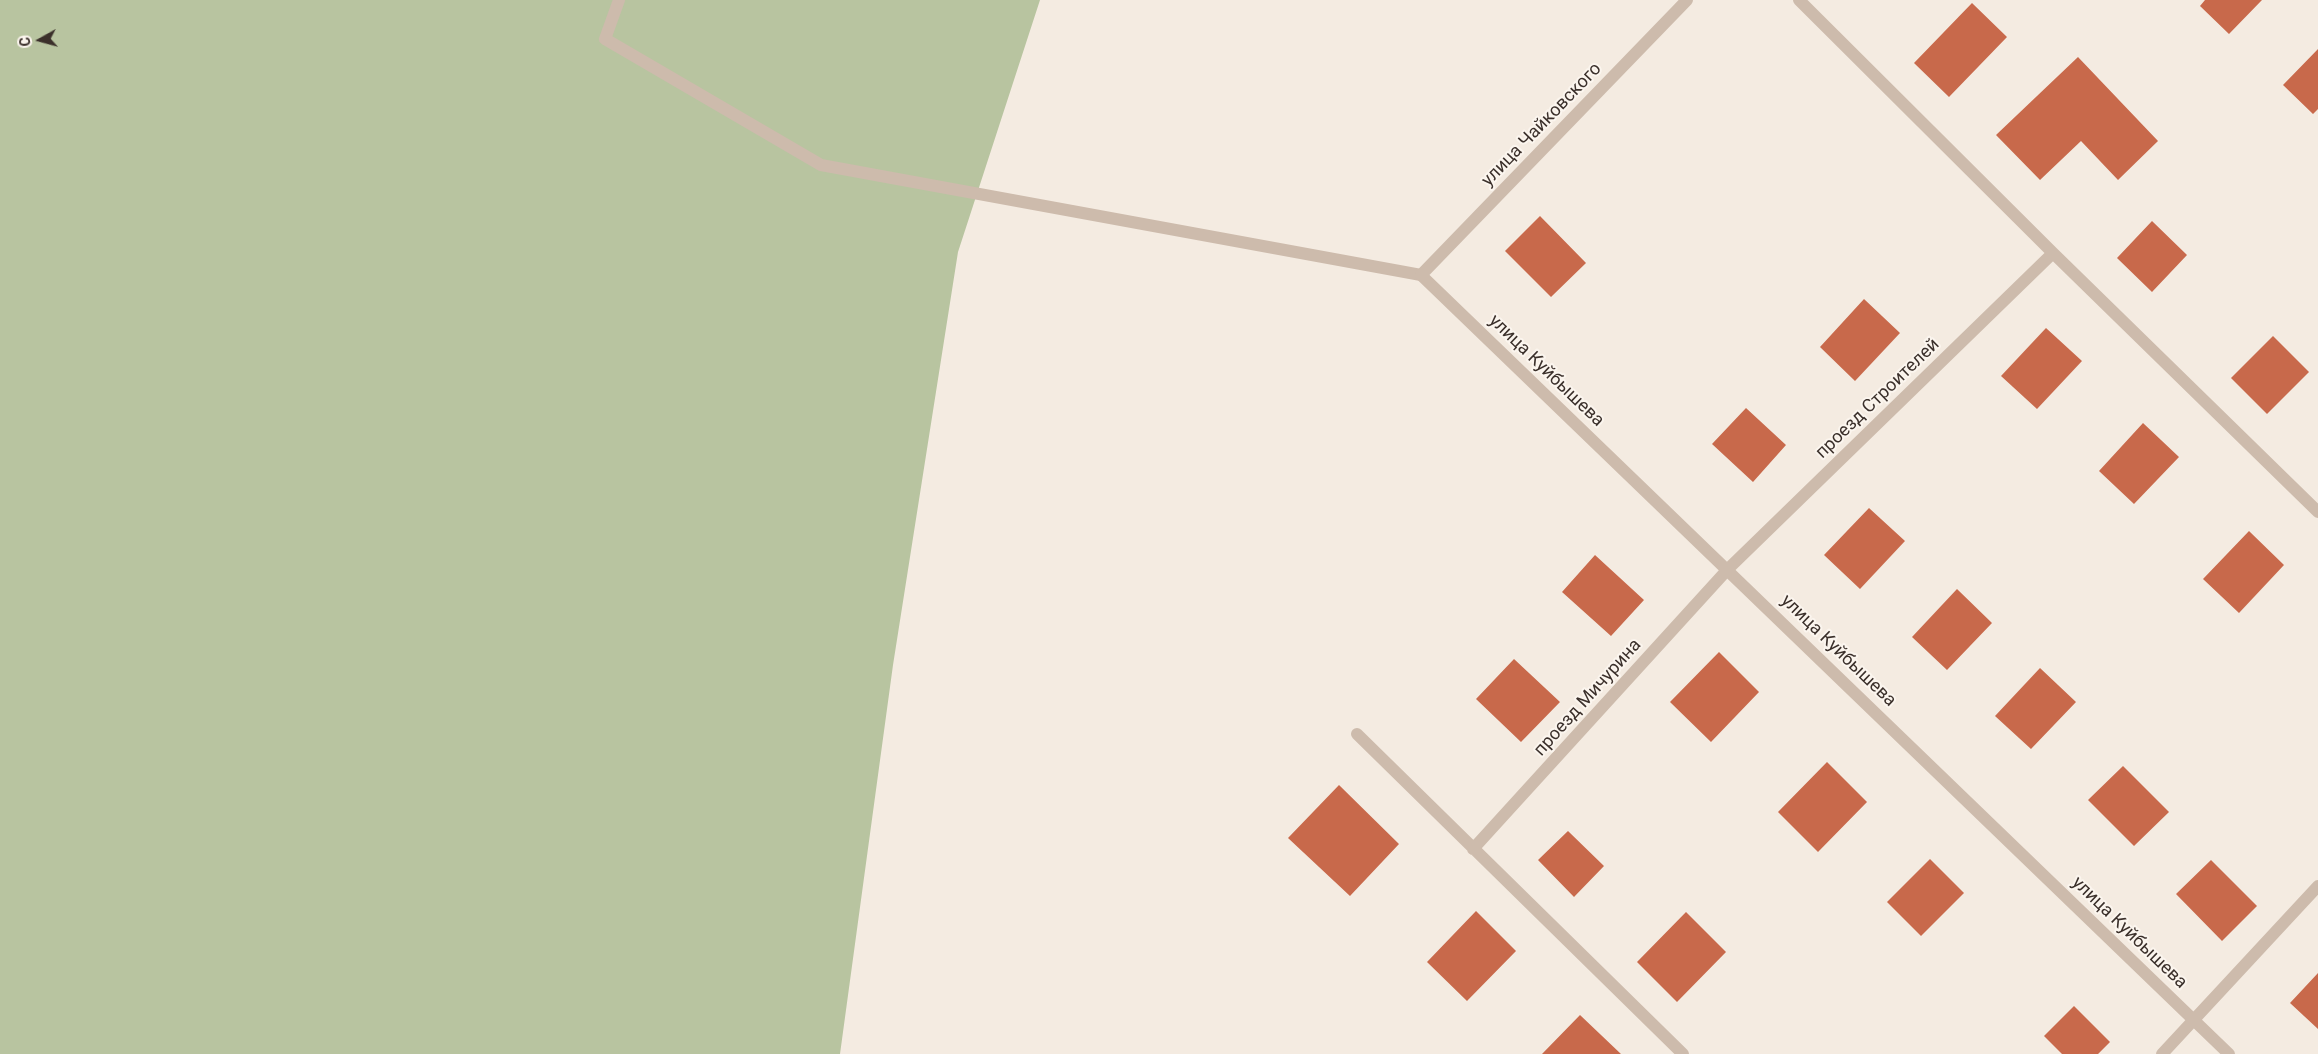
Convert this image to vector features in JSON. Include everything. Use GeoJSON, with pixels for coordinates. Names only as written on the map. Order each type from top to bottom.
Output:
{"type":"FeatureCollection","features":[{"type":"Feature","properties":{"kind":"street"},"geometry":{"type":"LineString","coordinates":[[619,0],[605,39],[821,164],[1421,275]]}},
{"type":"Feature","properties":{"kind":"street","name":"улица Чайковского"},"geometry":{"type":"LineString","coordinates":[[1421,275],[1687,0]]}},
{"type":"Feature","properties":{"kind":"street"},"geometry":{"type":"LineString","coordinates":[[1799,0],[2053,253],[2318,512]]}},
{"type":"Feature","properties":{"kind":"street","name":"проезд Строителей"},"geometry":{"type":"LineString","coordinates":[[1728,569],[2053,253]]}},
{"type":"Feature","properties":{"kind":"street","name":"улица Куйбышева"},"geometry":{"type":"LineString","coordinates":[[1421,275],[2229,1054]]}},
{"type":"Feature","properties":{"kind":"street","name":"проезд Мичурина"},"geometry":{"type":"LineString","coordinates":[[1473,849],[1728,569]]}},
{"type":"Feature","properties":{"kind":"street"},"geometry":{"type":"LineString","coordinates":[[1357,734],[1683,1054]]}},
{"type":"Feature","properties":{"kind":"street"},"geometry":{"type":"LineString","coordinates":[[2162,1054],[2318,886]]}},
{"type":"Feature","properties":{"kind":"green space"},"geometry":{"type":"Polygon","coordinates":[[[0,0],[1040,0],[958,252],[893,665],[840,1054],[0,1054],[0,0]]]}},
{"type":"Feature","properties":{"kind":"building"},"geometry":{"type":"Polygon","coordinates":[[[2205,0],[2262,0],[2229,34],[2200,6],[2205,0]]]}},
{"type":"Feature","properties":{"kind":"building"},"geometry":{"type":"Polygon","coordinates":[[[1972,3],[2007,37],[1949,97],[1914,63],[1972,3]]]}},
{"type":"Feature","properties":{"kind":"building"},"geometry":{"type":"Polygon","coordinates":[[[2318,49],[2318,109],[2313,114],[2283,85],[2318,49]]]}},
{"type":"Feature","properties":{"kind":"building"},"geometry":{"type":"Polygon","coordinates":[[[2078,57],[2158,141],[2118,180],[2081,141],[2040,180],[1996,135],[2078,57]]]}},
{"type":"Feature","properties":{"kind":"building"},"geometry":{"type":"Polygon","coordinates":[[[1540,216],[1586,263],[1551,297],[1505,251],[1540,216]]]}},
{"type":"Feature","properties":{"kind":"building"},"geometry":{"type":"Polygon","coordinates":[[[2152,221],[2187,255],[2152,292],[2117,258],[2152,221]]]}},
{"type":"Feature","properties":{"kind":"building"},"geometry":{"type":"Polygon","coordinates":[[[1864,299],[1900,333],[1855,381],[1820,347],[1864,299]]]}},
{"type":"Feature","properties":{"kind":"building"},"geometry":{"type":"Polygon","coordinates":[[[2046,328],[2082,361],[2037,409],[2001,376],[2046,328]]]}},
{"type":"Feature","properties":{"kind":"building"},"geometry":{"type":"Polygon","coordinates":[[[2273,336],[2309,372],[2267,414],[2231,378],[2273,336]]]}},
{"type":"Feature","properties":{"kind":"building"},"geometry":{"type":"Polygon","coordinates":[[[1746,408],[1786,445],[1753,482],[1712,444],[1746,408]]]}},
{"type":"Feature","properties":{"kind":"building"},"geometry":{"type":"Polygon","coordinates":[[[2143,423],[2179,457],[2134,504],[2099,471],[2143,423]]]}},
{"type":"Feature","properties":{"kind":"building"},"geometry":{"type":"Polygon","coordinates":[[[1869,508],[1905,541],[1860,589],[1824,555],[1869,508]]]}},
{"type":"Feature","properties":{"kind":"building"},"geometry":{"type":"Polygon","coordinates":[[[2249,531],[2284,565],[2239,613],[2203,579],[2249,531]]]}},
{"type":"Feature","properties":{"kind":"building"},"geometry":{"type":"Polygon","coordinates":[[[1595,555],[1644,600],[1611,636],[1562,592],[1595,555]]]}},
{"type":"Feature","properties":{"kind":"building"},"geometry":{"type":"Polygon","coordinates":[[[1957,589],[1992,623],[1947,670],[1912,637],[1957,589]]]}},
{"type":"Feature","properties":{"kind":"building"},"geometry":{"type":"Polygon","coordinates":[[[1719,652],[1759,692],[1711,742],[1670,702],[1719,652]]]}},
{"type":"Feature","properties":{"kind":"building"},"geometry":{"type":"Polygon","coordinates":[[[1514,659],[1560,702],[1521,742],[1476,699],[1514,659]]]}},
{"type":"Feature","properties":{"kind":"building"},"geometry":{"type":"Polygon","coordinates":[[[2040,668],[2076,702],[2031,749],[1995,716],[2040,668]]]}},
{"type":"Feature","properties":{"kind":"building"},"geometry":{"type":"Polygon","coordinates":[[[1827,762],[1867,802],[1818,852],[1778,812],[1827,762]]]}},
{"type":"Feature","properties":{"kind":"building"},"geometry":{"type":"Polygon","coordinates":[[[2123,766],[2169,812],[2134,846],[2088,800],[2123,766]]]}},
{"type":"Feature","properties":{"kind":"building"},"geometry":{"type":"Polygon","coordinates":[[[1339,785],[1399,844],[1350,896],[1288,838],[1339,785]]]}},
{"type":"Feature","properties":{"kind":"building"},"geometry":{"type":"Polygon","coordinates":[[[1568,831],[1604,866],[1574,897],[1538,860],[1568,831]]]}},
{"type":"Feature","properties":{"kind":"building"},"geometry":{"type":"Polygon","coordinates":[[[1930,859],[1964,893],[1921,936],[1887,902],[1930,859]]]}},
{"type":"Feature","properties":{"kind":"building"},"geometry":{"type":"Polygon","coordinates":[[[2211,860],[2257,906],[2222,941],[2176,894],[2211,860]]]}},
{"type":"Feature","properties":{"kind":"building"},"geometry":{"type":"Polygon","coordinates":[[[1476,911],[1516,951],[1467,1001],[1427,962],[1476,911]]]}},
{"type":"Feature","properties":{"kind":"building"},"geometry":{"type":"Polygon","coordinates":[[[1686,912],[1726,952],[1677,1002],[1637,962],[1686,912]]]}},
{"type":"Feature","properties":{"kind":"building"},"geometry":{"type":"Polygon","coordinates":[[[2318,973],[2318,1029],[2290,1003],[2318,973]]]}},
{"type":"Feature","properties":{"kind":"building"},"geometry":{"type":"Polygon","coordinates":[[[2074,1006],[2110,1042],[2098,1054],[2062,1054],[2044,1036],[2074,1006]]]}},
{"type":"Feature","properties":{"kind":"building"},"geometry":{"type":"Polygon","coordinates":[[[1580,1015],[1621,1054],[1542,1054],[1580,1015]]]}}]}
